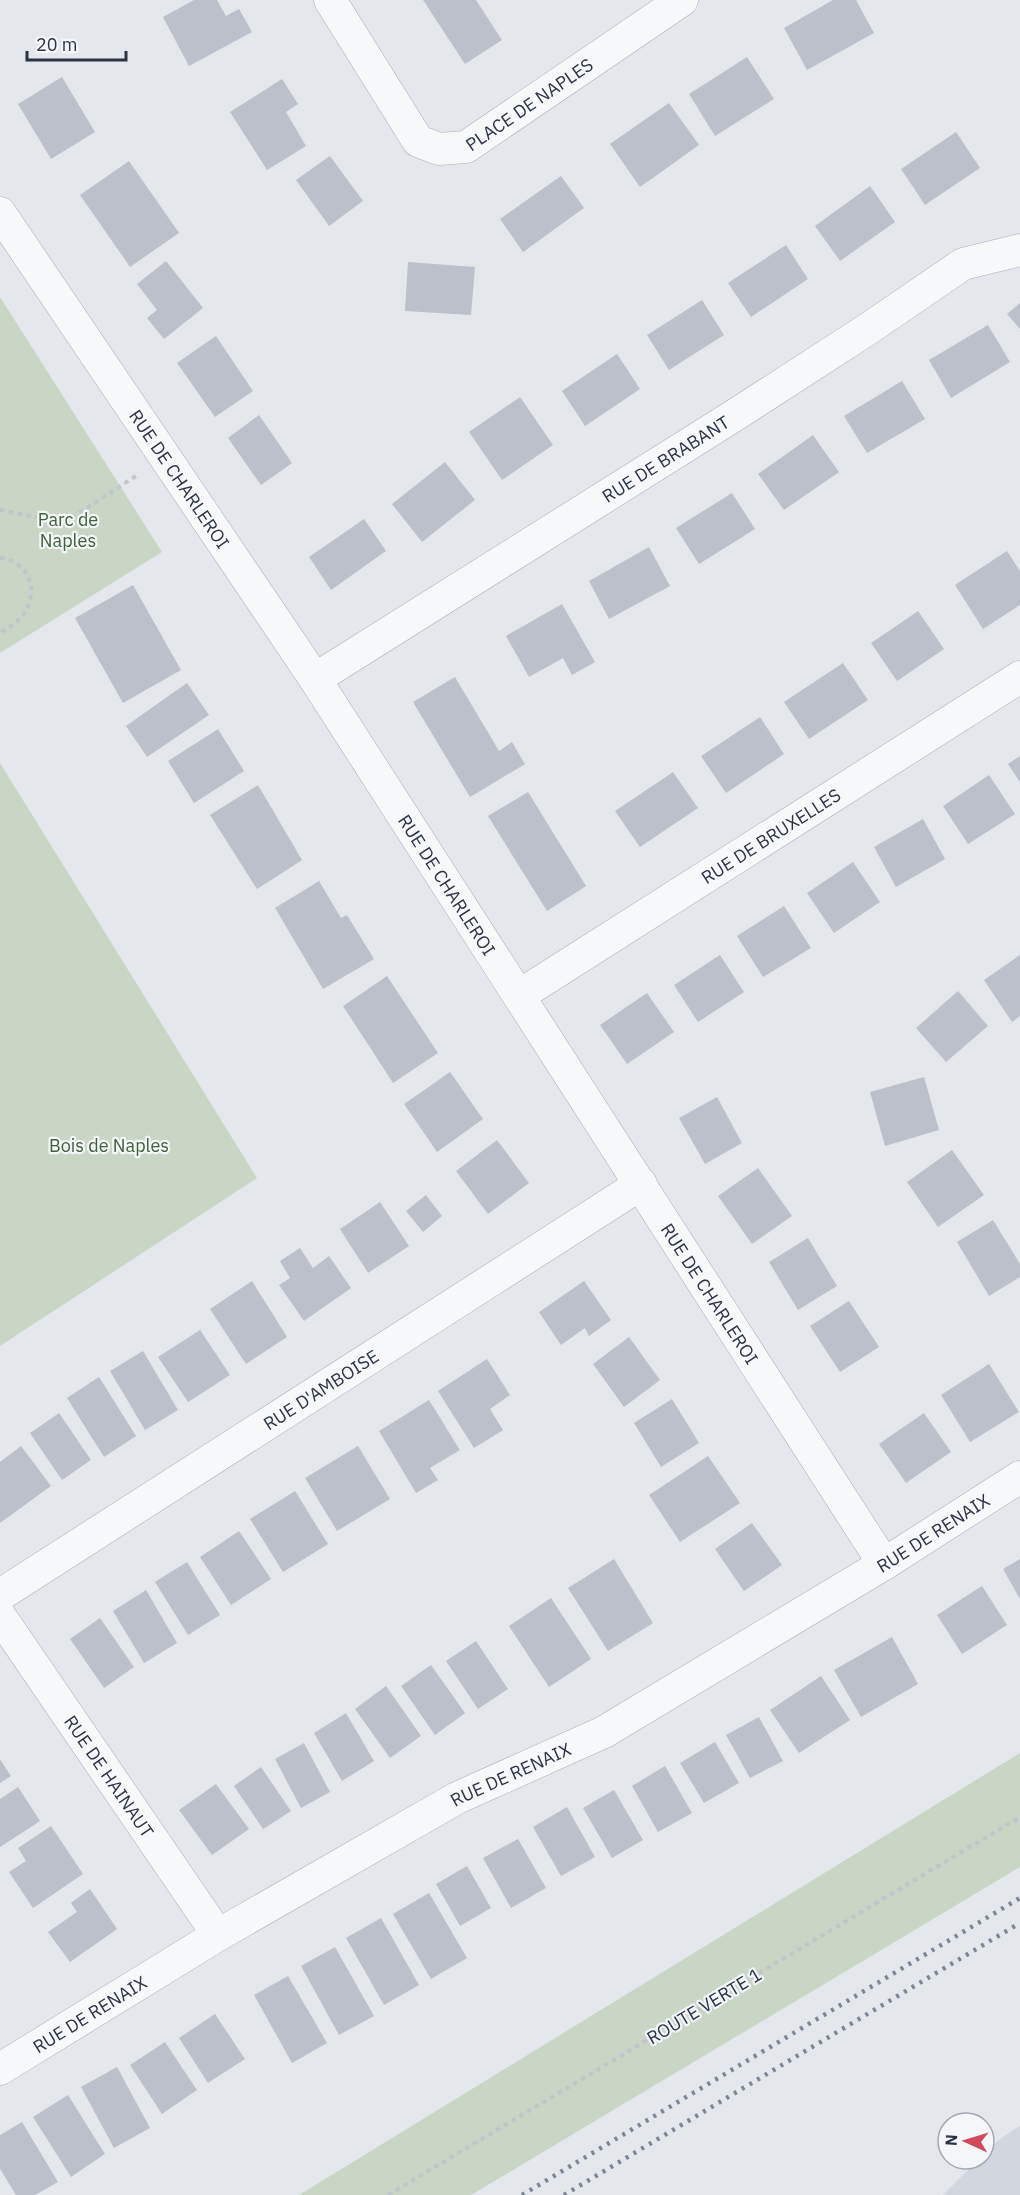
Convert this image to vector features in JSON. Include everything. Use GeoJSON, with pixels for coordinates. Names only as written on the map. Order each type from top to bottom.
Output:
{"type":"FeatureCollection","features":[{"type":"Feature","properties":{"kind":"street","name":"PLACE DE NAPLES"},"geometry":{"type":"LineString","coordinates":[[330,0],[418,141],[439,149],[466,147],[682,0]]}},
{"type":"Feature","properties":{"kind":"street","name":"RUE DE CHARLEROI"},"geometry":{"type":"LineString","coordinates":[[0,213],[315,679],[884,1564]]}},
{"type":"Feature","properties":{"kind":"street","name":"RUE DE BRABANT"},"geometry":{"type":"LineString","coordinates":[[315,679],[735,416],[963,264],[1020,250]]}},
{"type":"Feature","properties":{"kind":"street","name":"RUE DE BRUXELLES"},"geometry":{"type":"LineString","coordinates":[[520,995],[1020,677]]}},
{"type":"Feature","properties":{"kind":"street","name":"RUE D'AMBOISE"},"geometry":{"type":"LineString","coordinates":[[0,1595],[641,1184]]}},
{"type":"Feature","properties":{"kind":"street","name":"RUE DE RENAIX"},"geometry":{"type":"LineString","coordinates":[[0,2069],[218,1935],[457,1798],[604,1732],[884,1564],[1020,1477]]}},
{"type":"Feature","properties":{"kind":"street","name":"RUE DE HAINAUT"},"geometry":{"type":"LineString","coordinates":[[0,1616],[218,1935]]}},
{"type":"Feature","properties":{"kind":"path"},"geometry":{"type":"LineString","coordinates":[[0,510],[41,518],[76,515],[165,457]]}},
{"type":"Feature","properties":{"kind":"path"},"geometry":{"type":"LineString","coordinates":[[0,558],[13,561],[23,567],[29,575],[32,587],[29,604],[22,616],[0,633]]}},
{"type":"Feature","properties":{"kind":"path","name":"ROUTE VERTE 1"},"geometry":{"type":"LineString","coordinates":[[388,2195],[1020,1817]]}},
{"type":"Feature","properties":{"kind":"shaded area"},"geometry":{"type":"Polygon","coordinates":[[[1020,2126],[1020,2195],[943,2195],[967,2171],[996,2171],[996,2143],[1020,2126]]]}},
{"type":"Feature","properties":{"kind":"green space","name":"Parc de Naples"},"geometry":{"type":"Polygon","coordinates":[[[0,297],[162,552],[0,653],[0,297]]]}},
{"type":"Feature","properties":{"kind":"green space","name":"Bois de Naples"},"geometry":{"type":"Polygon","coordinates":[[[0,763],[257,1178],[0,1346],[0,763]]]}},
{"type":"Feature","properties":{"kind":"green space"},"geometry":{"type":"Polygon","coordinates":[[[1020,1753],[1020,1867],[471,2195],[299,2195],[1020,1753]]]}},
{"type":"Feature","properties":{"kind":"building"},"geometry":{"type":"Polygon","coordinates":[[[194,0],[217,0],[226,16],[239,9],[252,32],[189,66],[163,17],[194,0]]]}},
{"type":"Feature","properties":{"kind":"building"},"geometry":{"type":"Polygon","coordinates":[[[423,0],[476,0],[502,40],[465,64],[423,0]]]}},
{"type":"Feature","properties":{"kind":"building"},"geometry":{"type":"Polygon","coordinates":[[[833,0],[856,0],[874,33],[807,70],[784,28],[833,0]]]}},
{"type":"Feature","properties":{"kind":"building"},"geometry":{"type":"Polygon","coordinates":[[[747,57],[774,99],[715,136],[689,94],[747,57]]]}},
{"type":"Feature","properties":{"kind":"building"},"geometry":{"type":"Polygon","coordinates":[[[62,77],[95,132],[51,159],[18,104],[62,77]]]}},
{"type":"Feature","properties":{"kind":"building"},"geometry":{"type":"Polygon","coordinates":[[[282,79],[298,104],[286,112],[306,146],[267,170],[230,112],[282,79]]]}},
{"type":"Feature","properties":{"kind":"building"},"geometry":{"type":"Polygon","coordinates":[[[669,103],[699,145],[640,187],[610,144],[669,103]]]}},
{"type":"Feature","properties":{"kind":"building"},"geometry":{"type":"Polygon","coordinates":[[[956,132],[980,168],[925,205],[901,169],[956,132]]]}},
{"type":"Feature","properties":{"kind":"building"},"geometry":{"type":"Polygon","coordinates":[[[330,156],[363,201],[329,226],[296,180],[330,156]]]}},
{"type":"Feature","properties":{"kind":"building"},"geometry":{"type":"Polygon","coordinates":[[[129,161],[179,233],[130,267],[80,195],[129,161]]]}},
{"type":"Feature","properties":{"kind":"building"},"geometry":{"type":"Polygon","coordinates":[[[561,176],[584,208],[523,252],[500,219],[561,176]]]}},
{"type":"Feature","properties":{"kind":"building"},"geometry":{"type":"Polygon","coordinates":[[[870,186],[895,222],[840,261],[815,226],[870,186]]]}},
{"type":"Feature","properties":{"kind":"building"},"geometry":{"type":"Polygon","coordinates":[[[786,245],[808,279],[751,317],[728,283],[786,245]]]}},
{"type":"Feature","properties":{"kind":"building"},"geometry":{"type":"Polygon","coordinates":[[[166,261],[203,308],[164,339],[147,318],[157,310],[137,284],[166,261]]]}},
{"type":"Feature","properties":{"kind":"building"},"geometry":{"type":"Polygon","coordinates":[[[408,262],[475,267],[471,315],[405,311],[408,262]]]}},
{"type":"Feature","properties":{"kind":"building"},"geometry":{"type":"Polygon","coordinates":[[[702,300],[724,335],[669,370],[647,335],[702,300]]]}},
{"type":"Feature","properties":{"kind":"building"},"geometry":{"type":"Polygon","coordinates":[[[1020,303],[1020,329],[1007,314],[1020,303]]]}},
{"type":"Feature","properties":{"kind":"building"},"geometry":{"type":"Polygon","coordinates":[[[988,325],[1010,362],[951,398],[929,360],[988,325]]]}},
{"type":"Feature","properties":{"kind":"building"},"geometry":{"type":"Polygon","coordinates":[[[216,336],[253,391],[215,417],[177,363],[216,336]]]}},
{"type":"Feature","properties":{"kind":"building"},"geometry":{"type":"Polygon","coordinates":[[[617,354],[640,389],[585,426],[562,391],[617,354]]]}},
{"type":"Feature","properties":{"kind":"building"},"geometry":{"type":"Polygon","coordinates":[[[902,381],[925,419],[867,453],[844,416],[902,381]]]}},
{"type":"Feature","properties":{"kind":"building"},"geometry":{"type":"Polygon","coordinates":[[[520,397],[553,445],[502,480],[469,432],[520,397]]]}},
{"type":"Feature","properties":{"kind":"building"},"geometry":{"type":"Polygon","coordinates":[[[259,415],[292,463],[261,485],[228,438],[259,415]]]}},
{"type":"Feature","properties":{"kind":"building"},"geometry":{"type":"Polygon","coordinates":[[[813,435],[839,472],[784,510],[758,474],[813,435]]]}},
{"type":"Feature","properties":{"kind":"building"},"geometry":{"type":"Polygon","coordinates":[[[445,462],[475,500],[422,542],[392,504],[445,462]]]}},
{"type":"Feature","properties":{"kind":"building"},"geometry":{"type":"Polygon","coordinates":[[[732,493],[755,529],[699,564],[676,528],[732,493]]]}},
{"type":"Feature","properties":{"kind":"building"},"geometry":{"type":"Polygon","coordinates":[[[364,519],[386,551],[331,590],[309,557],[364,519]]]}},
{"type":"Feature","properties":{"kind":"building"},"geometry":{"type":"Polygon","coordinates":[[[649,547],[670,586],[609,619],[589,581],[649,547]]]}},
{"type":"Feature","properties":{"kind":"building"},"geometry":{"type":"Polygon","coordinates":[[[1007,551],[1020,571],[1020,605],[983,629],[955,585],[1007,551]]]}},
{"type":"Feature","properties":{"kind":"building"},"geometry":{"type":"Polygon","coordinates":[[[133,585],[181,670],[123,703],[75,618],[133,585]]]}},
{"type":"Feature","properties":{"kind":"building"},"geometry":{"type":"Polygon","coordinates":[[[562,604],[595,662],[572,675],[563,658],[529,677],[506,636],[562,604]]]}},
{"type":"Feature","properties":{"kind":"building"},"geometry":{"type":"Polygon","coordinates":[[[918,611],[944,649],[897,681],[871,643],[918,611]]]}},
{"type":"Feature","properties":{"kind":"building"},"geometry":{"type":"Polygon","coordinates":[[[843,663],[868,700],[809,739],[784,702],[843,663]]]}},
{"type":"Feature","properties":{"kind":"building"},"geometry":{"type":"Polygon","coordinates":[[[455,677],[499,751],[512,742],[525,764],[470,797],[413,702],[455,677]]]}},
{"type":"Feature","properties":{"kind":"building"},"geometry":{"type":"Polygon","coordinates":[[[187,683],[209,715],[147,757],[126,726],[187,683]]]}},
{"type":"Feature","properties":{"kind":"building"},"geometry":{"type":"Polygon","coordinates":[[[760,717],[784,754],[726,793],[701,756],[760,717]]]}},
{"type":"Feature","properties":{"kind":"building"},"geometry":{"type":"Polygon","coordinates":[[[218,729],[244,771],[194,803],[168,761],[218,729]]]}},
{"type":"Feature","properties":{"kind":"building"},"geometry":{"type":"Polygon","coordinates":[[[1020,756],[1020,782],[1008,764],[1020,756]]]}},
{"type":"Feature","properties":{"kind":"building"},"geometry":{"type":"Polygon","coordinates":[[[673,772],[698,808],[640,847],[615,811],[673,772]]]}},
{"type":"Feature","properties":{"kind":"building"},"geometry":{"type":"Polygon","coordinates":[[[989,775],[1015,814],[968,844],[943,806],[989,775]]]}},
{"type":"Feature","properties":{"kind":"building"},"geometry":{"type":"Polygon","coordinates":[[[258,785],[302,860],[257,889],[210,815],[258,785]]]}},
{"type":"Feature","properties":{"kind":"building"},"geometry":{"type":"Polygon","coordinates":[[[528,792],[586,886],[547,911],[488,816],[528,792]]]}},
{"type":"Feature","properties":{"kind":"building"},"geometry":{"type":"Polygon","coordinates":[[[923,819],[945,859],[896,887],[874,847],[923,819]]]}},
{"type":"Feature","properties":{"kind":"building"},"geometry":{"type":"Polygon","coordinates":[[[853,862],[880,902],[834,933],[807,893],[853,862]]]}},
{"type":"Feature","properties":{"kind":"building"},"geometry":{"type":"Polygon","coordinates":[[[319,881],[341,918],[347,915],[374,959],[323,989],[275,908],[319,881]]]}},
{"type":"Feature","properties":{"kind":"building"},"geometry":{"type":"Polygon","coordinates":[[[784,906],[811,948],[763,977],[737,936],[784,906]]]}},
{"type":"Feature","properties":{"kind":"building"},"geometry":{"type":"Polygon","coordinates":[[[720,955],[744,992],[698,1022],[674,985],[720,955]]]}},
{"type":"Feature","properties":{"kind":"building"},"geometry":{"type":"Polygon","coordinates":[[[1020,955],[1020,1016],[1012,1022],[984,980],[1020,955]]]}},
{"type":"Feature","properties":{"kind":"building"},"geometry":{"type":"Polygon","coordinates":[[[387,976],[438,1053],[393,1083],[343,1006],[387,976]]]}},
{"type":"Feature","properties":{"kind":"building"},"geometry":{"type":"Polygon","coordinates":[[[958,991],[988,1026],[946,1062],[916,1028],[958,991]]]}},
{"type":"Feature","properties":{"kind":"building"},"geometry":{"type":"Polygon","coordinates":[[[647,993],[674,1032],[627,1064],[600,1025],[647,993]]]}},
{"type":"Feature","properties":{"kind":"building"},"geometry":{"type":"Polygon","coordinates":[[[450,1072],[483,1119],[437,1152],[404,1104],[450,1072]]]}},
{"type":"Feature","properties":{"kind":"building"},"geometry":{"type":"Polygon","coordinates":[[[924,1077],[939,1130],[885,1146],[870,1092],[924,1077]]]}},
{"type":"Feature","properties":{"kind":"building"},"geometry":{"type":"Polygon","coordinates":[[[717,1097],[742,1143],[705,1164],[679,1118],[717,1097]]]}},
{"type":"Feature","properties":{"kind":"building"},"geometry":{"type":"Polygon","coordinates":[[[497,1140],[529,1183],[488,1214],[456,1171],[497,1140]]]}},
{"type":"Feature","properties":{"kind":"building"},"geometry":{"type":"Polygon","coordinates":[[[952,1150],[984,1195],[938,1227],[907,1182],[952,1150]]]}},
{"type":"Feature","properties":{"kind":"building"},"geometry":{"type":"Polygon","coordinates":[[[758,1168],[792,1216],[752,1244],[718,1196],[758,1168]]]}},
{"type":"Feature","properties":{"kind":"building"},"geometry":{"type":"Polygon","coordinates":[[[426,1195],[442,1216],[423,1232],[406,1211],[426,1195]]]}},
{"type":"Feature","properties":{"kind":"building"},"geometry":{"type":"Polygon","coordinates":[[[380,1202],[409,1246],[368,1273],[340,1229],[380,1202]]]}},
{"type":"Feature","properties":{"kind":"building"},"geometry":{"type":"Polygon","coordinates":[[[993,1220],[1020,1264],[1020,1277],[989,1296],[957,1242],[993,1220]]]}},
{"type":"Feature","properties":{"kind":"building"},"geometry":{"type":"Polygon","coordinates":[[[808,1238],[837,1286],[798,1310],[769,1262],[808,1238]]]}},
{"type":"Feature","properties":{"kind":"building"},"geometry":{"type":"Polygon","coordinates":[[[300,1248],[313,1268],[329,1256],[351,1288],[304,1321],[279,1285],[290,1278],[280,1261],[300,1248]]]}},
{"type":"Feature","properties":{"kind":"building"},"geometry":{"type":"Polygon","coordinates":[[[252,1281],[287,1337],[246,1364],[210,1309],[252,1281]]]}},
{"type":"Feature","properties":{"kind":"building"},"geometry":{"type":"Polygon","coordinates":[[[584,1281],[611,1320],[589,1336],[585,1328],[561,1345],[539,1312],[584,1281]]]}},
{"type":"Feature","properties":{"kind":"building"},"geometry":{"type":"Polygon","coordinates":[[[849,1301],[879,1347],[840,1372],[810,1326],[849,1301]]]}},
{"type":"Feature","properties":{"kind":"building"},"geometry":{"type":"Polygon","coordinates":[[[200,1330],[230,1375],[188,1402],[158,1357],[200,1330]]]}},
{"type":"Feature","properties":{"kind":"building"},"geometry":{"type":"Polygon","coordinates":[[[629,1337],[660,1380],[624,1407],[593,1364],[629,1337]]]}},
{"type":"Feature","properties":{"kind":"building"},"geometry":{"type":"Polygon","coordinates":[[[143,1351],[178,1410],[145,1430],[110,1371],[143,1351]]]}},
{"type":"Feature","properties":{"kind":"building"},"geometry":{"type":"Polygon","coordinates":[[[487,1359],[510,1395],[490,1409],[503,1430],[474,1448],[438,1391],[487,1359]]]}},
{"type":"Feature","properties":{"kind":"building"},"geometry":{"type":"Polygon","coordinates":[[[989,1364],[1019,1412],[970,1442],[941,1395],[989,1364]]]}},
{"type":"Feature","properties":{"kind":"building"},"geometry":{"type":"Polygon","coordinates":[[[99,1377],[136,1436],[104,1457],[67,1398],[99,1377]]]}},
{"type":"Feature","properties":{"kind":"building"},"geometry":{"type":"Polygon","coordinates":[[[672,1399],[699,1443],[661,1467],[634,1423],[672,1399]]]}},
{"type":"Feature","properties":{"kind":"building"},"geometry":{"type":"Polygon","coordinates":[[[429,1400],[460,1450],[430,1468],[438,1480],[416,1493],[379,1431],[429,1400]]]}},
{"type":"Feature","properties":{"kind":"building"},"geometry":{"type":"Polygon","coordinates":[[[59,1413],[91,1460],[62,1480],[30,1433],[59,1413]]]}},
{"type":"Feature","properties":{"kind":"building"},"geometry":{"type":"Polygon","coordinates":[[[924,1413],[951,1452],[906,1483],[879,1444],[924,1413]]]}},
{"type":"Feature","properties":{"kind":"building"},"geometry":{"type":"Polygon","coordinates":[[[21,1446],[51,1486],[0,1523],[0,1462],[21,1446]]]}},
{"type":"Feature","properties":{"kind":"building"},"geometry":{"type":"Polygon","coordinates":[[[358,1446],[390,1499],[337,1531],[305,1478],[358,1446]]]}},
{"type":"Feature","properties":{"kind":"building"},"geometry":{"type":"Polygon","coordinates":[[[708,1456],[740,1503],[680,1542],[649,1495],[708,1456]]]}},
{"type":"Feature","properties":{"kind":"building"},"geometry":{"type":"Polygon","coordinates":[[[295,1491],[328,1544],[283,1572],[250,1519],[295,1491]]]}},
{"type":"Feature","properties":{"kind":"building"},"geometry":{"type":"Polygon","coordinates":[[[752,1523],[782,1565],[744,1591],[715,1549],[752,1523]]]}},
{"type":"Feature","properties":{"kind":"building"},"geometry":{"type":"Polygon","coordinates":[[[239,1531],[271,1579],[231,1605],[200,1557],[239,1531]]]}},
{"type":"Feature","properties":{"kind":"building"},"geometry":{"type":"Polygon","coordinates":[[[614,1559],[653,1623],[608,1651],[568,1588],[614,1559]]]}},
{"type":"Feature","properties":{"kind":"building"},"geometry":{"type":"Polygon","coordinates":[[[1020,1559],[1020,1599],[1003,1569],[1020,1559]]]}},
{"type":"Feature","properties":{"kind":"building"},"geometry":{"type":"Polygon","coordinates":[[[187,1562],[220,1615],[188,1635],[155,1582],[187,1562]]]}},
{"type":"Feature","properties":{"kind":"building"},"geometry":{"type":"Polygon","coordinates":[[[982,1586],[1007,1625],[962,1654],[937,1615],[982,1586]]]}},
{"type":"Feature","properties":{"kind":"building"},"geometry":{"type":"Polygon","coordinates":[[[146,1590],[177,1643],[144,1663],[113,1611],[146,1590]]]}},
{"type":"Feature","properties":{"kind":"building"},"geometry":{"type":"Polygon","coordinates":[[[551,1598],[591,1659],[549,1687],[509,1626],[551,1598]]]}},
{"type":"Feature","properties":{"kind":"building"},"geometry":{"type":"Polygon","coordinates":[[[100,1618],[134,1667],[104,1688],[70,1639],[100,1618]]]}},
{"type":"Feature","properties":{"kind":"building"},"geometry":{"type":"Polygon","coordinates":[[[892,1637],[918,1684],[861,1717],[834,1670],[892,1637]]]}},
{"type":"Feature","properties":{"kind":"building"},"geometry":{"type":"Polygon","coordinates":[[[476,1641],[508,1689],[478,1709],[446,1661],[476,1641]]]}},
{"type":"Feature","properties":{"kind":"building"},"geometry":{"type":"Polygon","coordinates":[[[431,1665],[465,1713],[435,1735],[401,1686],[431,1665]]]}},
{"type":"Feature","properties":{"kind":"building"},"geometry":{"type":"Polygon","coordinates":[[[821,1676],[850,1720],[799,1753],[770,1710],[821,1676]]]}},
{"type":"Feature","properties":{"kind":"building"},"geometry":{"type":"Polygon","coordinates":[[[386,1686],[421,1736],[390,1758],[355,1709],[386,1686]]]}},
{"type":"Feature","properties":{"kind":"building"},"geometry":{"type":"Polygon","coordinates":[[[346,1713],[374,1761],[342,1781],[314,1733],[346,1713]]]}},
{"type":"Feature","properties":{"kind":"building"},"geometry":{"type":"Polygon","coordinates":[[[759,1717],[783,1761],[750,1778],[726,1735],[759,1717]]]}},
{"type":"Feature","properties":{"kind":"building"},"geometry":{"type":"Polygon","coordinates":[[[715,1742],[739,1783],[704,1803],[680,1763],[715,1742]]]}},
{"type":"Feature","properties":{"kind":"building"},"geometry":{"type":"Polygon","coordinates":[[[304,1743],[330,1792],[301,1808],[275,1759],[304,1743]]]}},
{"type":"Feature","properties":{"kind":"building"},"geometry":{"type":"Polygon","coordinates":[[[0,1759],[11,1776],[0,1783],[0,1759]]]}},
{"type":"Feature","properties":{"kind":"building"},"geometry":{"type":"Polygon","coordinates":[[[665,1766],[692,1813],[658,1832],[632,1786],[665,1766]]]}},
{"type":"Feature","properties":{"kind":"building"},"geometry":{"type":"Polygon","coordinates":[[[261,1767],[291,1811],[263,1829],[234,1786],[261,1767]]]}},
{"type":"Feature","properties":{"kind":"building"},"geometry":{"type":"Polygon","coordinates":[[[216,1784],[249,1829],[212,1855],[179,1810],[216,1784]]]}},
{"type":"Feature","properties":{"kind":"building"},"geometry":{"type":"Polygon","coordinates":[[[18,1787],[40,1821],[0,1847],[0,1799],[18,1787]]]}},
{"type":"Feature","properties":{"kind":"building"},"geometry":{"type":"Polygon","coordinates":[[[614,1790],[643,1840],[612,1858],[583,1808],[614,1790]]]}},
{"type":"Feature","properties":{"kind":"building"},"geometry":{"type":"Polygon","coordinates":[[[567,1807],[595,1857],[561,1876],[533,1827],[567,1807]]]}},
{"type":"Feature","properties":{"kind":"building"},"geometry":{"type":"Polygon","coordinates":[[[51,1826],[83,1874],[33,1908],[9,1872],[26,1861],[18,1848],[51,1826]]]}},
{"type":"Feature","properties":{"kind":"building"},"geometry":{"type":"Polygon","coordinates":[[[518,1839],[546,1888],[511,1908],[483,1858],[518,1839]]]}},
{"type":"Feature","properties":{"kind":"building"},"geometry":{"type":"Polygon","coordinates":[[[467,1866],[491,1908],[460,1926],[436,1884],[467,1866]]]}},
{"type":"Feature","properties":{"kind":"building"},"geometry":{"type":"Polygon","coordinates":[[[90,1889],[117,1929],[70,1962],[48,1932],[77,1912],[71,1903],[90,1889]]]}},
{"type":"Feature","properties":{"kind":"building"},"geometry":{"type":"Polygon","coordinates":[[[429,1893],[467,1958],[431,1979],[393,1914],[429,1893]]]}},
{"type":"Feature","properties":{"kind":"building"},"geometry":{"type":"Polygon","coordinates":[[[381,1918],[419,1985],[384,2005],[346,1938],[381,1918]]]}},
{"type":"Feature","properties":{"kind":"building"},"geometry":{"type":"Polygon","coordinates":[[[335,1947],[374,2016],[339,2035],[301,1966],[335,1947]]]}},
{"type":"Feature","properties":{"kind":"building"},"geometry":{"type":"Polygon","coordinates":[[[288,1976],[327,2043],[292,2063],[254,1995],[288,1976]]]}},
{"type":"Feature","properties":{"kind":"building"},"geometry":{"type":"Polygon","coordinates":[[[215,2014],[245,2059],[208,2083],[179,2038],[215,2014]]]}},
{"type":"Feature","properties":{"kind":"building"},"geometry":{"type":"Polygon","coordinates":[[[165,2042],[197,2090],[162,2114],[130,2065],[165,2042]]]}},
{"type":"Feature","properties":{"kind":"building"},"geometry":{"type":"Polygon","coordinates":[[[117,2067],[150,2128],[114,2148],[81,2087],[117,2067]]]}},
{"type":"Feature","properties":{"kind":"building"},"geometry":{"type":"Polygon","coordinates":[[[68,2095],[105,2154],[71,2177],[33,2117],[68,2095]]]}},
{"type":"Feature","properties":{"kind":"building"},"geometry":{"type":"Polygon","coordinates":[[[22,2122],[58,2182],[35,2195],[16,2195],[0,2169],[0,2135],[22,2122]]]}},
{"type":"Feature","properties":{"kind":"railway"},"geometry":{"type":"LineString","coordinates":[[522,2195],[1020,1898]]}},
{"type":"Feature","properties":{"kind":"railway"},"geometry":{"type":"LineString","coordinates":[[564,2195],[1020,1923]]}}]}
